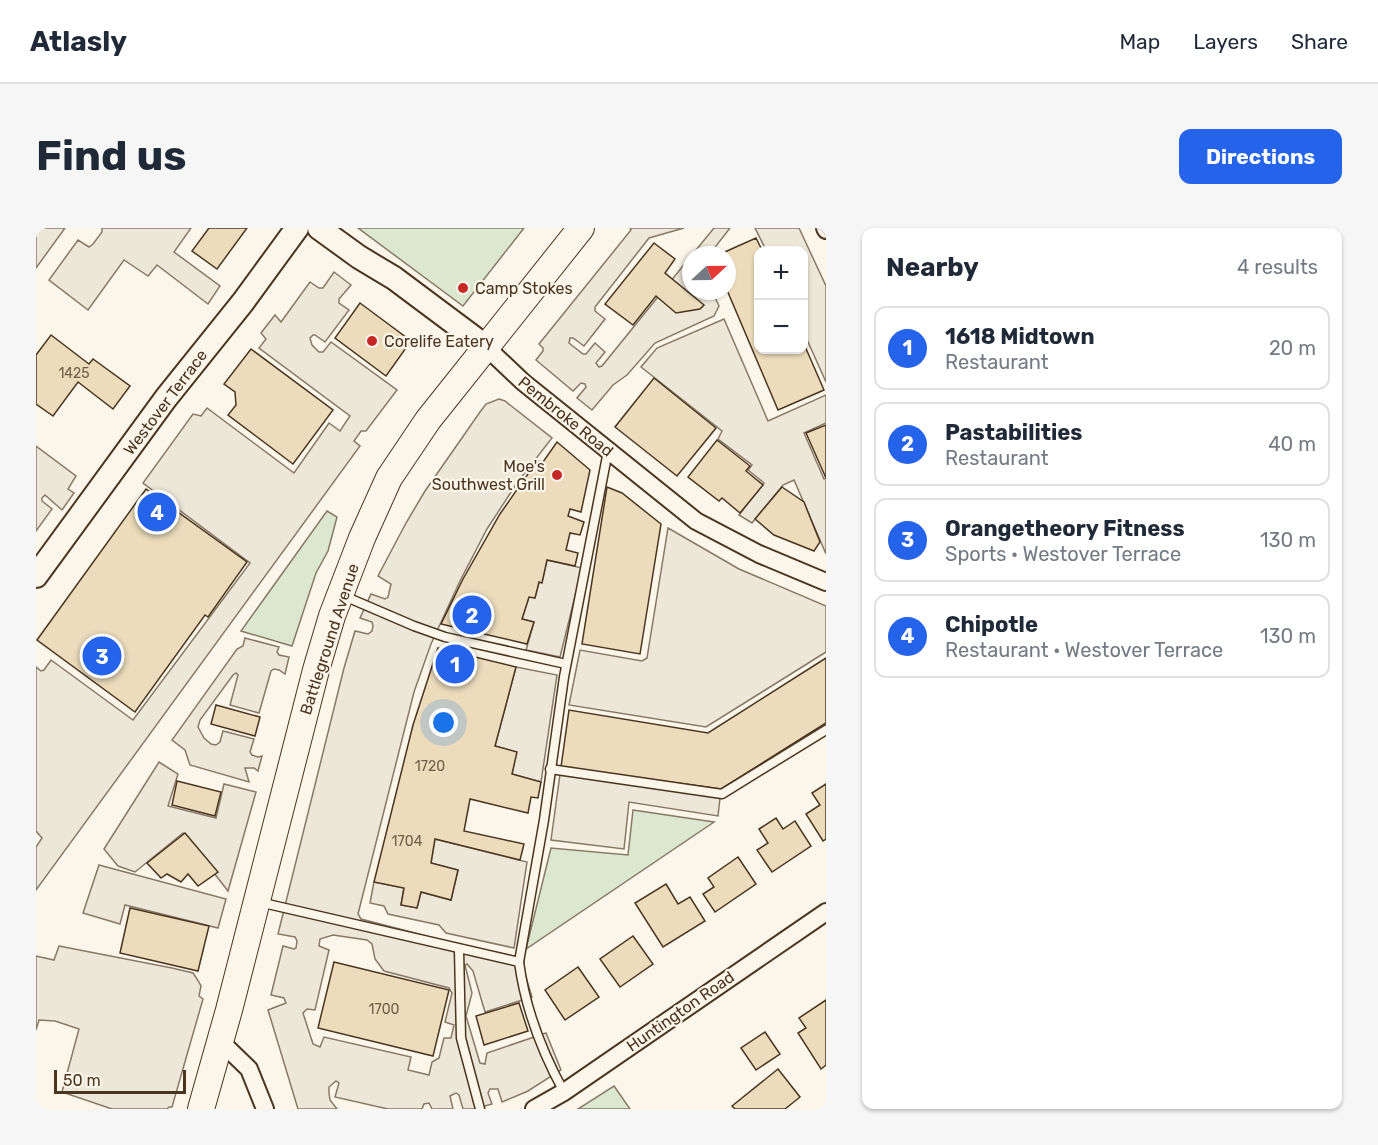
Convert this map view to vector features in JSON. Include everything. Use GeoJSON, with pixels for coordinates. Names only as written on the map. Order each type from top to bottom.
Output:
{"type":"FeatureCollection","features":[{"type":"Feature","properties":{"kind":"main road","name":"Westover Terrace"},"geometry":{"type":"LineString","coordinates":[[36,576],[166,398],[243,302],[297,228]]}},
{"type":"Feature","properties":{"kind":"main road","name":"Pembroke Road"},"geometry":{"type":"LineString","coordinates":[[320,228],[359,257],[394,278],[485,346]]}},
{"type":"Feature","properties":{"kind":"main road","name":"Battleground Avenue"},"geometry":{"type":"LineString","coordinates":[[201,1109],[314,678],[341,595],[373,511],[389,478],[428,420],[581,228]]}},
{"type":"Feature","properties":{"kind":"street","name":"Pembroke Road"},"geometry":{"type":"LineString","coordinates":[[485,346],[523,382],[696,521],[759,554],[826,582]]}},
{"type":"Feature","properties":{"kind":"street","name":"Huntington Road"},"geometry":{"type":"LineString","coordinates":[[534,1109],[564,1092],[826,912]]}},
{"type":"Feature","properties":{"kind":"street"},"geometry":{"type":"LineString","coordinates":[[220,1041],[249,1069],[265,1109]]}},
{"type":"Feature","properties":{"kind":"lane"},"geometry":{"type":"LineString","coordinates":[[564,1092],[546,1057],[521,981],[519,962],[544,820],[566,664],[608,451]]}},
{"type":"Feature","properties":{"kind":"lane"},"geometry":{"type":"LineString","coordinates":[[341,595],[445,637],[566,664]]}},
{"type":"Feature","properties":{"kind":"lane"},"geometry":{"type":"LineString","coordinates":[[550,770],[722,794],[826,730]]}},
{"type":"Feature","properties":{"kind":"lane"},"geometry":{"type":"LineString","coordinates":[[256,902],[519,962]]}},
{"type":"Feature","properties":{"kind":"lane"},"geometry":{"type":"LineString","coordinates":[[459,950],[461,1038],[480,1109]]}},
{"type":"Feature","properties":{"kind":"green space"},"geometry":{"type":"Polygon","coordinates":[[[358,228],[524,228],[463,306],[358,228]]]}},
{"type":"Feature","properties":{"kind":"green space"},"geometry":{"type":"Polygon","coordinates":[[[327,511],[337,517],[328,551],[316,573],[292,646],[241,631],[327,511]]]}},
{"type":"Feature","properties":{"kind":"green space"},"geometry":{"type":"Polygon","coordinates":[[[633,810],[714,822],[526,949],[551,848],[628,855],[633,810]]]}},
{"type":"Feature","properties":{"kind":"green space"},"geometry":{"type":"Polygon","coordinates":[[[614,1086],[630,1109],[578,1109],[614,1086]]]}},
{"type":"Feature","properties":{"kind":"shaded area"},"geometry":{"type":"Polygon","coordinates":[[[36,228],[65,228],[36,268],[36,228]]]}},
{"type":"Feature","properties":{"kind":"shaded area"},"geometry":{"type":"Polygon","coordinates":[[[102,228],[191,228],[174,252],[220,286],[208,304],[157,265],[148,276],[124,260],[88,310],[49,280],[78,240],[89,247],[102,232],[102,228]]]}},
{"type":"Feature","properties":{"kind":"shaded area"},"geometry":{"type":"Polygon","coordinates":[[[630,228],[684,228],[649,238],[595,307],[595,311],[605,319],[584,346],[573,338],[570,338],[569,343],[586,354],[595,343],[605,352],[596,363],[599,367],[602,366],[682,267],[682,300],[716,300],[719,306],[714,316],[655,343],[627,375],[613,385],[592,410],[577,398],[586,387],[585,384],[581,383],[573,391],[536,360],[543,351],[539,344],[631,230],[630,228]]]}},
{"type":"Feature","properties":{"kind":"shaded area"},"geometry":{"type":"Polygon","coordinates":[[[714,228],[730,228],[716,246],[699,246],[714,228]]]}},
{"type":"Feature","properties":{"kind":"shaded area"},"geometry":{"type":"Polygon","coordinates":[[[755,228],[799,228],[807,246],[764,246],[755,228]]]}},
{"type":"Feature","properties":{"kind":"shaded area"},"geometry":{"type":"Polygon","coordinates":[[[808,247],[826,286],[826,382],[808,342],[808,247]]]}},
{"type":"Feature","properties":{"kind":"shaded area"},"geometry":{"type":"Polygon","coordinates":[[[334,272],[351,285],[339,299],[339,303],[349,310],[325,342],[313,335],[310,338],[312,345],[319,352],[323,352],[331,342],[397,390],[366,431],[361,431],[354,441],[360,446],[36,890],[36,847],[42,838],[36,831],[36,667],[41,671],[44,670],[51,660],[133,720],[250,563],[143,483],[193,414],[201,416],[207,408],[294,473],[329,423],[340,431],[350,416],[259,348],[266,339],[261,333],[275,315],[281,322],[310,282],[323,288],[334,272]]]}},
{"type":"Feature","properties":{"kind":"shaded area"},"geometry":{"type":"Polygon","coordinates":[[[724,319],[768,421],[826,395],[826,423],[804,433],[824,479],[826,478],[826,554],[794,480],[783,485],[752,523],[739,515],[764,483],[748,470],[752,465],[718,439],[722,431],[641,367],[657,348],[724,319]]]}},
{"type":"Feature","properties":{"kind":"shaded area"},"geometry":{"type":"Polygon","coordinates":[[[499,399],[505,401],[552,438],[517,483],[487,529],[431,644],[414,692],[358,914],[361,919],[465,946],[523,958],[524,971],[532,997],[485,1012],[473,971],[467,964],[465,965],[472,993],[466,1016],[480,1063],[485,1064],[487,1053],[546,1033],[561,1070],[528,1091],[502,1102],[498,1089],[490,1089],[488,1093],[492,1104],[474,1109],[463,1109],[459,1095],[456,1093],[450,1096],[453,1109],[432,1109],[429,1103],[424,1104],[422,1109],[388,1109],[335,1097],[339,1083],[336,1081],[329,1087],[329,1093],[330,1100],[337,1109],[298,1109],[268,1010],[286,1003],[284,998],[271,995],[283,946],[294,949],[297,941],[295,937],[278,934],[344,668],[355,631],[368,634],[372,631],[372,622],[360,618],[371,594],[385,599],[388,597],[391,584],[378,576],[406,523],[425,491],[486,404],[499,399]],[[333,935],[320,939],[319,946],[329,950],[315,1010],[307,1009],[303,1013],[313,1044],[320,1047],[324,1037],[411,1057],[408,1070],[429,1075],[432,1062],[439,1058],[444,1038],[451,1038],[454,1025],[445,1022],[452,993],[449,988],[384,971],[375,959],[372,944],[367,940],[333,935]]]}},
{"type":"Feature","properties":{"kind":"shaded area"},"geometry":{"type":"Polygon","coordinates":[[[36,446],[76,476],[68,489],[74,493],[62,510],[45,495],[42,498],[42,501],[52,509],[36,531],[36,446]]]}},
{"type":"Feature","properties":{"kind":"shaded area"},"geometry":{"type":"Polygon","coordinates":[[[668,528],[739,569],[826,606],[826,652],[706,727],[569,705],[580,650],[642,661],[647,658],[668,528]]]}},
{"type":"Feature","properties":{"kind":"shaded area"},"geometry":{"type":"Polygon","coordinates":[[[547,560],[582,568],[560,657],[526,650],[534,622],[522,619],[529,597],[535,598],[539,582],[542,582],[547,560]]]}},
{"type":"Feature","properties":{"kind":"shaded area"},"geometry":{"type":"Polygon","coordinates":[[[245,638],[279,647],[277,652],[279,655],[289,657],[285,674],[279,670],[271,671],[259,713],[230,705],[238,675],[236,673],[200,720],[198,727],[204,738],[211,744],[216,745],[220,742],[223,731],[254,739],[250,752],[258,757],[262,756],[258,771],[254,768],[245,768],[249,782],[190,765],[185,750],[172,740],[237,649],[243,646],[245,638]]]}},
{"type":"Feature","properties":{"kind":"shaded area"},"geometry":{"type":"Polygon","coordinates":[[[516,667],[557,675],[541,782],[512,774],[516,752],[495,746],[516,667]]]}},
{"type":"Feature","properties":{"kind":"shaded area"},"geometry":{"type":"Polygon","coordinates":[[[159,762],[178,774],[168,806],[216,818],[224,784],[256,792],[228,891],[183,833],[135,872],[118,866],[104,849],[159,762]]]}},
{"type":"Feature","properties":{"kind":"shaded area"},"geometry":{"type":"Polygon","coordinates":[[[561,767],[721,789],[718,816],[629,802],[624,849],[551,840],[561,767]]]}},
{"type":"Feature","properties":{"kind":"shaded area"},"geometry":{"type":"Polygon","coordinates":[[[435,839],[527,862],[514,948],[446,933],[439,925],[388,914],[384,906],[370,903],[374,882],[404,888],[401,905],[417,908],[421,892],[451,900],[458,870],[431,863],[435,839]]]}},
{"type":"Feature","properties":{"kind":"shaded area"},"geometry":{"type":"Polygon","coordinates":[[[99,865],[226,899],[218,928],[125,905],[120,924],[83,913],[99,865]]]}},
{"type":"Feature","properties":{"kind":"shaded area"},"geometry":{"type":"Polygon","coordinates":[[[59,946],[193,973],[201,986],[199,996],[203,999],[172,1107],[167,1109],[112,1109],[62,1092],[79,1029],[55,1021],[39,1020],[36,1030],[36,956],[54,960],[59,946]]]}},
{"type":"Feature","properties":{"kind":"building"},"geometry":{"type":"Polygon","coordinates":[[[209,228],[247,228],[217,269],[192,251],[209,228]]]}},
{"type":"Feature","properties":{"kind":"building"},"geometry":{"type":"Polygon","coordinates":[[[756,238],[760,246],[754,246],[754,354],[731,300],[736,300],[736,247],[756,238]]]}},
{"type":"Feature","properties":{"kind":"building"},"geometry":{"type":"Polygon","coordinates":[[[654,243],[675,259],[665,273],[682,287],[682,300],[698,300],[704,305],[700,309],[676,313],[656,296],[633,325],[605,304],[654,243]]]}},
{"type":"Feature","properties":{"kind":"building"},"geometry":{"type":"Polygon","coordinates":[[[360,303],[411,341],[386,376],[335,338],[360,303]]]}},
{"type":"Feature","properties":{"kind":"building"},"geometry":{"type":"Polygon","coordinates":[[[51,335],[89,364],[93,359],[130,386],[113,409],[78,382],[53,416],[36,404],[36,355],[51,335]]]}},
{"type":"Feature","properties":{"kind":"building"},"geometry":{"type":"Polygon","coordinates":[[[251,349],[333,410],[293,464],[228,415],[236,405],[235,392],[224,384],[251,349]]]}},
{"type":"Feature","properties":{"kind":"building"},"geometry":{"type":"Polygon","coordinates":[[[808,353],[824,390],[778,410],[754,354],[808,353]]]}},
{"type":"Feature","properties":{"kind":"building"},"geometry":{"type":"Polygon","coordinates":[[[654,378],[716,428],[677,476],[615,427],[654,378]]]}},
{"type":"Feature","properties":{"kind":"building"},"geometry":{"type":"Polygon","coordinates":[[[826,425],[826,478],[806,433],[826,425]]]}},
{"type":"Feature","properties":{"kind":"building"},"geometry":{"type":"Polygon","coordinates":[[[717,440],[750,466],[746,471],[763,485],[740,513],[722,498],[719,501],[688,477],[717,440]]]}},
{"type":"Feature","properties":{"kind":"building"},"geometry":{"type":"Polygon","coordinates":[[[557,442],[590,470],[581,512],[570,509],[568,516],[584,522],[580,535],[570,533],[566,550],[578,553],[575,566],[547,560],[542,583],[539,582],[535,598],[529,597],[522,619],[534,622],[527,644],[441,624],[463,579],[500,514],[537,461],[543,462],[557,442]]]}},
{"type":"Feature","properties":{"kind":"building"},"geometry":{"type":"Polygon","coordinates":[[[607,487],[622,493],[661,524],[640,654],[582,644],[607,487]]]}},
{"type":"Feature","properties":{"kind":"building"},"geometry":{"type":"Polygon","coordinates":[[[782,487],[804,502],[820,542],[814,551],[774,535],[755,519],[782,487]]]}},
{"type":"Feature","properties":{"kind":"building"},"geometry":{"type":"Polygon","coordinates":[[[146,489],[247,562],[208,617],[205,615],[135,712],[37,640],[146,489]]]}},
{"type":"Feature","properties":{"kind":"building"},"geometry":{"type":"Polygon","coordinates":[[[438,648],[516,667],[495,746],[517,752],[512,774],[541,782],[538,798],[531,797],[528,813],[470,799],[464,831],[524,844],[520,860],[435,839],[431,863],[458,870],[451,900],[421,892],[417,908],[401,905],[404,888],[374,882],[413,725],[438,648]]]}},
{"type":"Feature","properties":{"kind":"building"},"geometry":{"type":"Polygon","coordinates":[[[826,658],[826,723],[721,789],[561,767],[569,710],[708,733],[826,658]]]}},
{"type":"Feature","properties":{"kind":"building"},"geometry":{"type":"Polygon","coordinates":[[[216,705],[260,717],[255,736],[211,724],[216,705]]]}},
{"type":"Feature","properties":{"kind":"building"},"geometry":{"type":"Polygon","coordinates":[[[177,781],[221,792],[215,816],[172,805],[177,781]]]}},
{"type":"Feature","properties":{"kind":"building"},"geometry":{"type":"Polygon","coordinates":[[[826,784],[826,839],[823,841],[806,814],[820,805],[812,793],[826,784]]]}},
{"type":"Feature","properties":{"kind":"building"},"geometry":{"type":"Polygon","coordinates":[[[776,818],[783,829],[795,821],[811,846],[772,872],[757,850],[768,843],[759,829],[776,818]]]}},
{"type":"Feature","properties":{"kind":"building"},"geometry":{"type":"Polygon","coordinates":[[[185,833],[218,872],[198,886],[188,874],[181,882],[167,874],[161,878],[147,863],[185,833]]]}},
{"type":"Feature","properties":{"kind":"building"},"geometry":{"type":"Polygon","coordinates":[[[738,857],[756,884],[715,912],[703,894],[714,887],[708,878],[738,857]]]}},
{"type":"Feature","properties":{"kind":"building"},"geometry":{"type":"Polygon","coordinates":[[[666,884],[678,904],[690,897],[705,921],[663,947],[635,903],[666,884]]]}},
{"type":"Feature","properties":{"kind":"building"},"geometry":{"type":"Polygon","coordinates":[[[130,908],[209,926],[198,971],[120,953],[130,908]]]}},
{"type":"Feature","properties":{"kind":"building"},"geometry":{"type":"Polygon","coordinates":[[[633,936],[653,964],[620,987],[600,959],[633,936]]]}},
{"type":"Feature","properties":{"kind":"building"},"geometry":{"type":"Polygon","coordinates":[[[334,962],[449,990],[433,1056],[318,1028],[334,962]]]}},
{"type":"Feature","properties":{"kind":"building"},"geometry":{"type":"Polygon","coordinates":[[[578,967],[599,997],[565,1020],[545,990],[578,967]]]}},
{"type":"Feature","properties":{"kind":"building"},"geometry":{"type":"Polygon","coordinates":[[[826,1000],[826,1065],[821,1069],[798,1033],[806,1028],[799,1018],[826,1000]]]}},
{"type":"Feature","properties":{"kind":"building"},"geometry":{"type":"Polygon","coordinates":[[[519,1003],[528,1031],[484,1045],[476,1016],[519,1003]]]}},
{"type":"Feature","properties":{"kind":"building"},"geometry":{"type":"Polygon","coordinates":[[[765,1032],[780,1054],[756,1070],[741,1048],[765,1032]]]}},
{"type":"Feature","properties":{"kind":"building"},"geometry":{"type":"Polygon","coordinates":[[[778,1069],[800,1097],[785,1109],[735,1109],[732,1106],[778,1069]]]}},
{"type":"Feature","properties":{"kind":"place","name":"Camp Stokes"},"geometry":{"type":"Point","coordinates":[463,288]}},
{"type":"Feature","properties":{"kind":"place","name":"Corelife Eatery"},"geometry":{"type":"Point","coordinates":[372,341]}},
{"type":"Feature","properties":{"kind":"place","name":"Moe's Southwest Grill"},"geometry":{"type":"Point","coordinates":[557,475]}},
{"type":"Feature","properties":{"kind":"place","name":"Chipotle"},"geometry":{"type":"Point","coordinates":[157,512]}},
{"type":"Feature","properties":{"kind":"place","name":"Pastabilities"},"geometry":{"type":"Point","coordinates":[472,615]}},
{"type":"Feature","properties":{"kind":"place","name":"Orangetheory Fitness"},"geometry":{"type":"Point","coordinates":[102,656]}},
{"type":"Feature","properties":{"kind":"place","name":"1618 Midtown"},"geometry":{"type":"Point","coordinates":[455,664]}}]}
